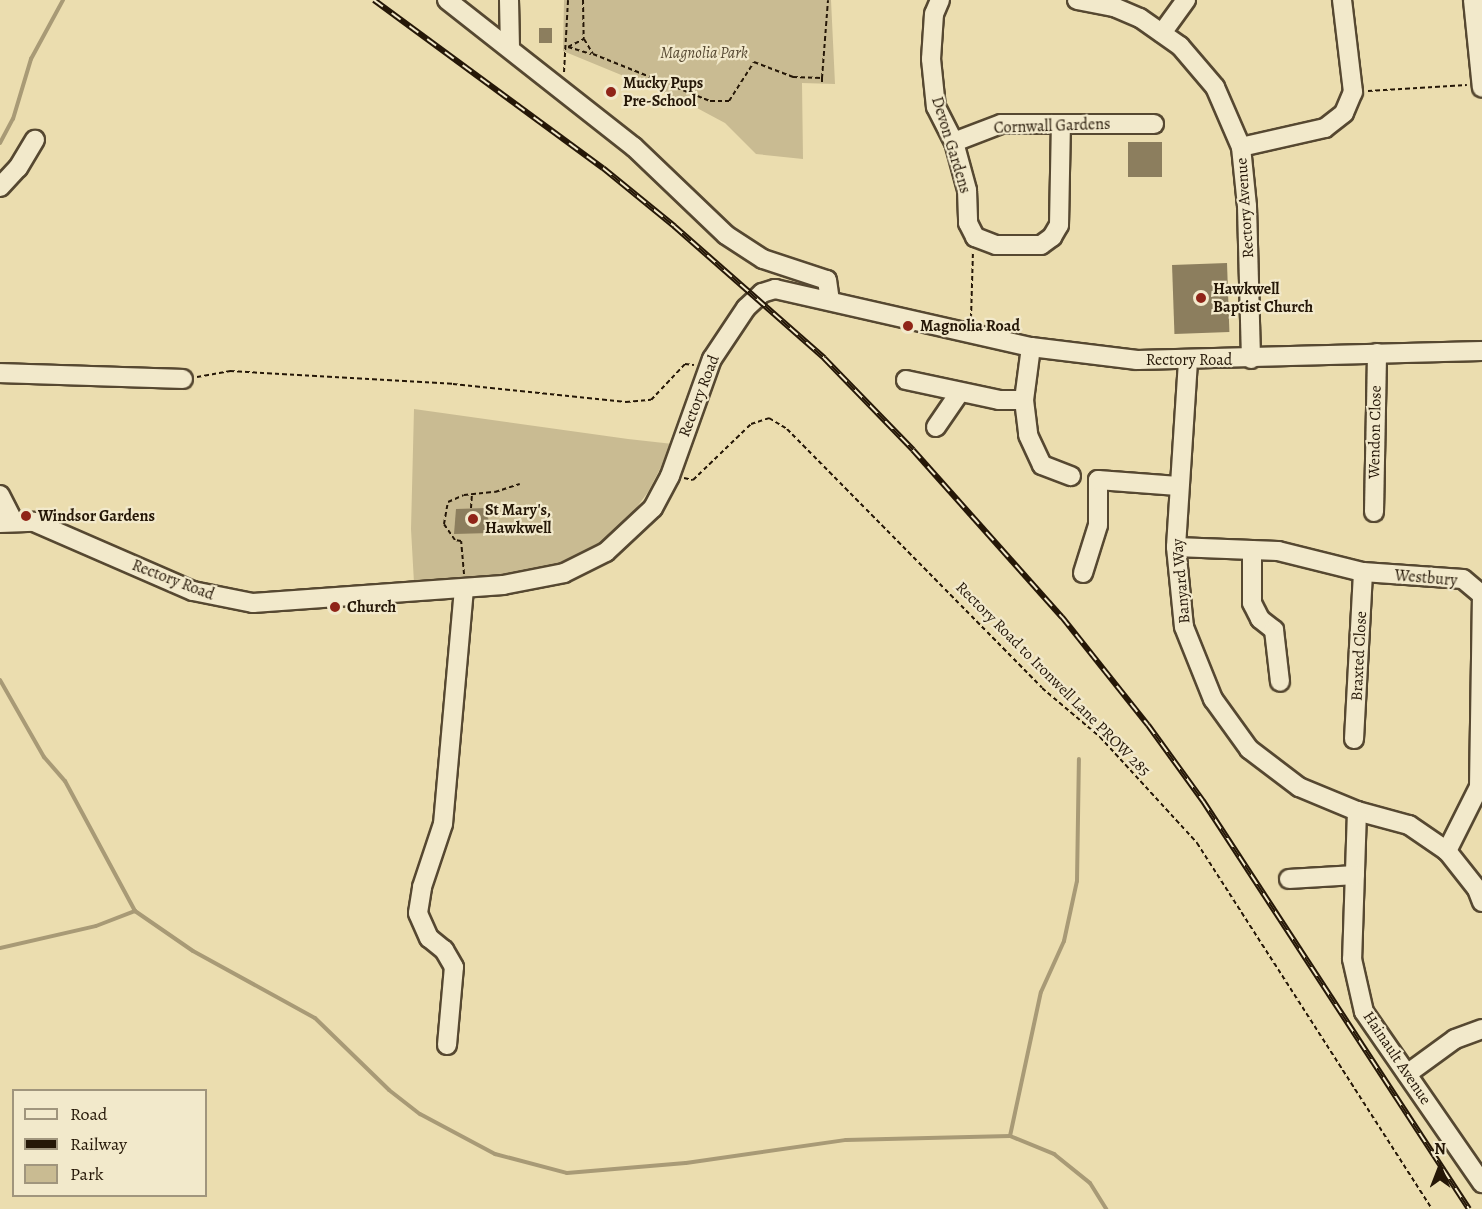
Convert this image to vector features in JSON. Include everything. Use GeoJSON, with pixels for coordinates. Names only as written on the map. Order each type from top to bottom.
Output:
{"type":"FeatureCollection","features":[{"type":"Feature","properties":{"kind":"street"},"geometry":{"type":"LineString","coordinates":[[447,0],[510,46],[619,134],[726,235],[763,259],[827,280],[830,301]]}},
{"type":"Feature","properties":{"kind":"street"},"geometry":{"type":"LineString","coordinates":[[509,0],[510,46]]}},
{"type":"Feature","properties":{"kind":"street","name":"Devon Gardens"},"geometry":{"type":"LineString","coordinates":[[940,0],[934,14],[931,59],[936,107],[954,142],[967,190],[968,223],[975,237]]}},
{"type":"Feature","properties":{"kind":"street","name":"Rectory Avenue"},"geometry":{"type":"LineString","coordinates":[[1077,0],[1114,8],[1162,33],[1180,46],[1215,87],[1241,147],[1247,206],[1251,359]]}},
{"type":"Feature","properties":{"kind":"street"},"geometry":{"type":"LineString","coordinates":[[1162,33],[1186,0]]}},
{"type":"Feature","properties":{"kind":"street"},"geometry":{"type":"LineString","coordinates":[[1241,147],[1325,128],[1344,112],[1353,92],[1342,0]]}},
{"type":"Feature","properties":{"kind":"street"},"geometry":{"type":"LineString","coordinates":[[1473,0],[1479,29],[1482,86]]}},
{"type":"Feature","properties":{"kind":"street","name":"Cornwall Gardens"},"geometry":{"type":"LineString","coordinates":[[954,142],[1001,124],[1154,124]]}},
{"type":"Feature","properties":{"kind":"street"},"geometry":{"type":"LineString","coordinates":[[975,237],[996,245],[1041,244],[1052,237],[1059,225],[1060,124]]}},
{"type":"Feature","properties":{"kind":"street"},"geometry":{"type":"LineString","coordinates":[[0,187],[18,168],[35,140]]}},
{"type":"Feature","properties":{"kind":"street","name":"Rectory Road"},"geometry":{"type":"LineString","coordinates":[[6,522],[49,526],[161,579],[226,600],[281,603],[545,579],[584,564],[638,525],[661,496],[709,365],[736,319],[762,293],[782,289],[1031,347],[1137,360],[1188,361],[1482,351]]}},
{"type":"Feature","properties":{"kind":"street"},"geometry":{"type":"LineString","coordinates":[[1031,347],[1024,400],[1028,435],[1042,465],[1071,476]]}},
{"type":"Feature","properties":{"kind":"street","name":"Wendon Close"},"geometry":{"type":"LineString","coordinates":[[1374,512],[1377,353]]}},
{"type":"Feature","properties":{"kind":"street","name":"Banyard Way"},"geometry":{"type":"LineString","coordinates":[[1188,361],[1178,486],[1176,547],[1184,627],[1214,699],[1250,748],[1299,787],[1357,811],[1408,825],[1447,851],[1477,889],[1482,902]]}},
{"type":"Feature","properties":{"kind":"street"},"geometry":{"type":"LineString","coordinates":[[0,373],[183,379]]}},
{"type":"Feature","properties":{"kind":"street"},"geometry":{"type":"LineString","coordinates":[[906,380],[999,400],[1024,400]]}},
{"type":"Feature","properties":{"kind":"street"},"geometry":{"type":"LineString","coordinates":[[936,427],[960,392]]}},
{"type":"Feature","properties":{"kind":"street"},"geometry":{"type":"LineString","coordinates":[[1083,573],[1098,525],[1098,480],[1178,486]]}},
{"type":"Feature","properties":{"kind":"street"},"geometry":{"type":"LineString","coordinates":[[0,495],[6,522]]}},
{"type":"Feature","properties":{"kind":"street","name":"Westbury"},"geometry":{"type":"LineString","coordinates":[[1176,547],[1278,550],[1363,572],[1463,579],[1482,595],[1479,787],[1447,851]]}},
{"type":"Feature","properties":{"kind":"street"},"geometry":{"type":"LineString","coordinates":[[1252,550],[1252,603],[1260,619],[1274,630],[1280,682]]}},
{"type":"Feature","properties":{"kind":"street","name":"Braxted Close"},"geometry":{"type":"LineString","coordinates":[[1354,739],[1363,572]]}},
{"type":"Feature","properties":{"kind":"street"},"geometry":{"type":"LineString","coordinates":[[447,1045],[454,967],[444,950],[429,938],[418,913],[422,887],[443,824],[464,588]]}},
{"type":"Feature","properties":{"kind":"street","name":"Hainault Avenue"},"geometry":{"type":"LineString","coordinates":[[1357,811],[1352,959],[1364,1012],[1482,1183]]}},
{"type":"Feature","properties":{"kind":"street"},"geometry":{"type":"LineString","coordinates":[[1289,879],[1355,875]]}},
{"type":"Feature","properties":{"kind":"street"},"geometry":{"type":"LineString","coordinates":[[1407,1074],[1455,1039],[1482,1029]]}},
{"type":"Feature","properties":{"kind":"path"},"geometry":{"type":"LineString","coordinates":[[563,88],[568,0]]}},
{"type":"Feature","properties":{"kind":"path"},"geometry":{"type":"LineString","coordinates":[[583,0],[585,39],[593,54]]}},
{"type":"Feature","properties":{"kind":"path"},"geometry":{"type":"LineString","coordinates":[[822,84],[828,0]]}},
{"type":"Feature","properties":{"kind":"path"},"geometry":{"type":"LineString","coordinates":[[567,47],[585,39]]}},
{"type":"Feature","properties":{"kind":"path"},"geometry":{"type":"LineString","coordinates":[[567,47],[593,54],[720,102],[736,93],[754,62],[793,77],[822,78]]}},
{"type":"Feature","properties":{"kind":"path"},"geometry":{"type":"LineString","coordinates":[[1353,92],[1482,86]]}},
{"type":"Feature","properties":{"kind":"path"},"geometry":{"type":"LineString","coordinates":[[970,334],[975,237]]}},
{"type":"Feature","properties":{"kind":"path"},"geometry":{"type":"LineString","coordinates":[[183,379],[230,371],[453,384],[626,402],[651,400],[685,364],[709,365]]}},
{"type":"Feature","properties":{"kind":"path","name":"Rectory Road to Ironwell Lane PROW 285"},"geometry":{"type":"LineString","coordinates":[[670,476],[693,480],[752,424],[769,418],[787,429],[1042,688],[1100,737],[1197,843],[1432,1209]]}},
{"type":"Feature","properties":{"kind":"path"},"geometry":{"type":"LineString","coordinates":[[464,588],[461,541],[447,530],[443,517],[448,502],[520,484]]}},
{"type":"Feature","properties":{"kind":"path"},"geometry":{"type":"LineString","coordinates":[[471,508],[472,495]]}},
{"type":"Feature","properties":{"kind":"green space","name":"Magnolia Park"},"geometry":{"type":"Polygon","coordinates":[[[564,0],[831,0],[835,84],[802,83],[803,159],[756,154],[725,123],[682,100],[563,51],[564,0]]]}},
{"type":"Feature","properties":{"kind":"green space"},"geometry":{"type":"Polygon","coordinates":[[[414,409],[673,444],[648,492],[626,522],[589,551],[550,568],[496,577],[414,583],[411,529],[414,409]]]}},
{"type":"Feature","properties":{"kind":"building"},"geometry":{"type":"Polygon","coordinates":[[[539,28],[552,28],[552,43],[539,43],[539,28]]]}},
{"type":"Feature","properties":{"kind":"building"},"geometry":{"type":"Polygon","coordinates":[[[1128,142],[1162,142],[1162,177],[1128,177],[1128,142]]]}},
{"type":"Feature","properties":{"kind":"building","name":"Hawkwell Baptist Church"},"geometry":{"type":"Polygon","coordinates":[[[1227,263],[1229,332],[1174,334],[1172,265],[1227,263]]]}},
{"type":"Feature","properties":{"kind":"building","name":"St Mary's, Hawkwell"},"geometry":{"type":"Polygon","coordinates":[[[487,508],[490,533],[454,534],[456,509],[487,508]]]}},
{"type":"Feature","properties":{"kind":"waterway"},"geometry":{"type":"LineString","coordinates":[[0,143],[13,119],[31,59],[63,0]]}},
{"type":"Feature","properties":{"kind":"waterway"},"geometry":{"type":"LineString","coordinates":[[0,680],[44,757],[65,781],[135,911],[193,951],[315,1018],[389,1090],[420,1114],[495,1154],[567,1173],[686,1163],[846,1140],[1010,1136],[1054,1154],[1090,1183],[1106,1209]]}},
{"type":"Feature","properties":{"kind":"waterway"},"geometry":{"type":"LineString","coordinates":[[1010,1136],[1041,992],[1064,941],[1077,881],[1079,759]]}},
{"type":"Feature","properties":{"kind":"waterway"},"geometry":{"type":"LineString","coordinates":[[0,948],[96,926],[135,911]]}},
{"type":"Feature","properties":{"kind":"railway"},"geometry":{"type":"LineString","coordinates":[[374,0],[603,168],[674,226],[824,358],[913,450],[1062,617],[1148,725],[1203,801],[1469,1209]]}},
{"type":"Feature","properties":{"kind":"place","name":"Mucky Pups Pre-School"},"geometry":{"type":"Point","coordinates":[611,92]}},
{"type":"Feature","properties":{"kind":"place","name":"Hawkwell Baptist Church"},"geometry":{"type":"Point","coordinates":[1201,298]}},
{"type":"Feature","properties":{"kind":"place","name":"Magnolia Road"},"geometry":{"type":"Point","coordinates":[908,326]}},
{"type":"Feature","properties":{"kind":"place","name":"Windsor Gardens"},"geometry":{"type":"Point","coordinates":[26,516]}},
{"type":"Feature","properties":{"kind":"place","name":"St Mary's, Hawkwell"},"geometry":{"type":"Point","coordinates":[473,519]}},
{"type":"Feature","properties":{"kind":"place","name":"Church"},"geometry":{"type":"Point","coordinates":[335,607]}}]}
